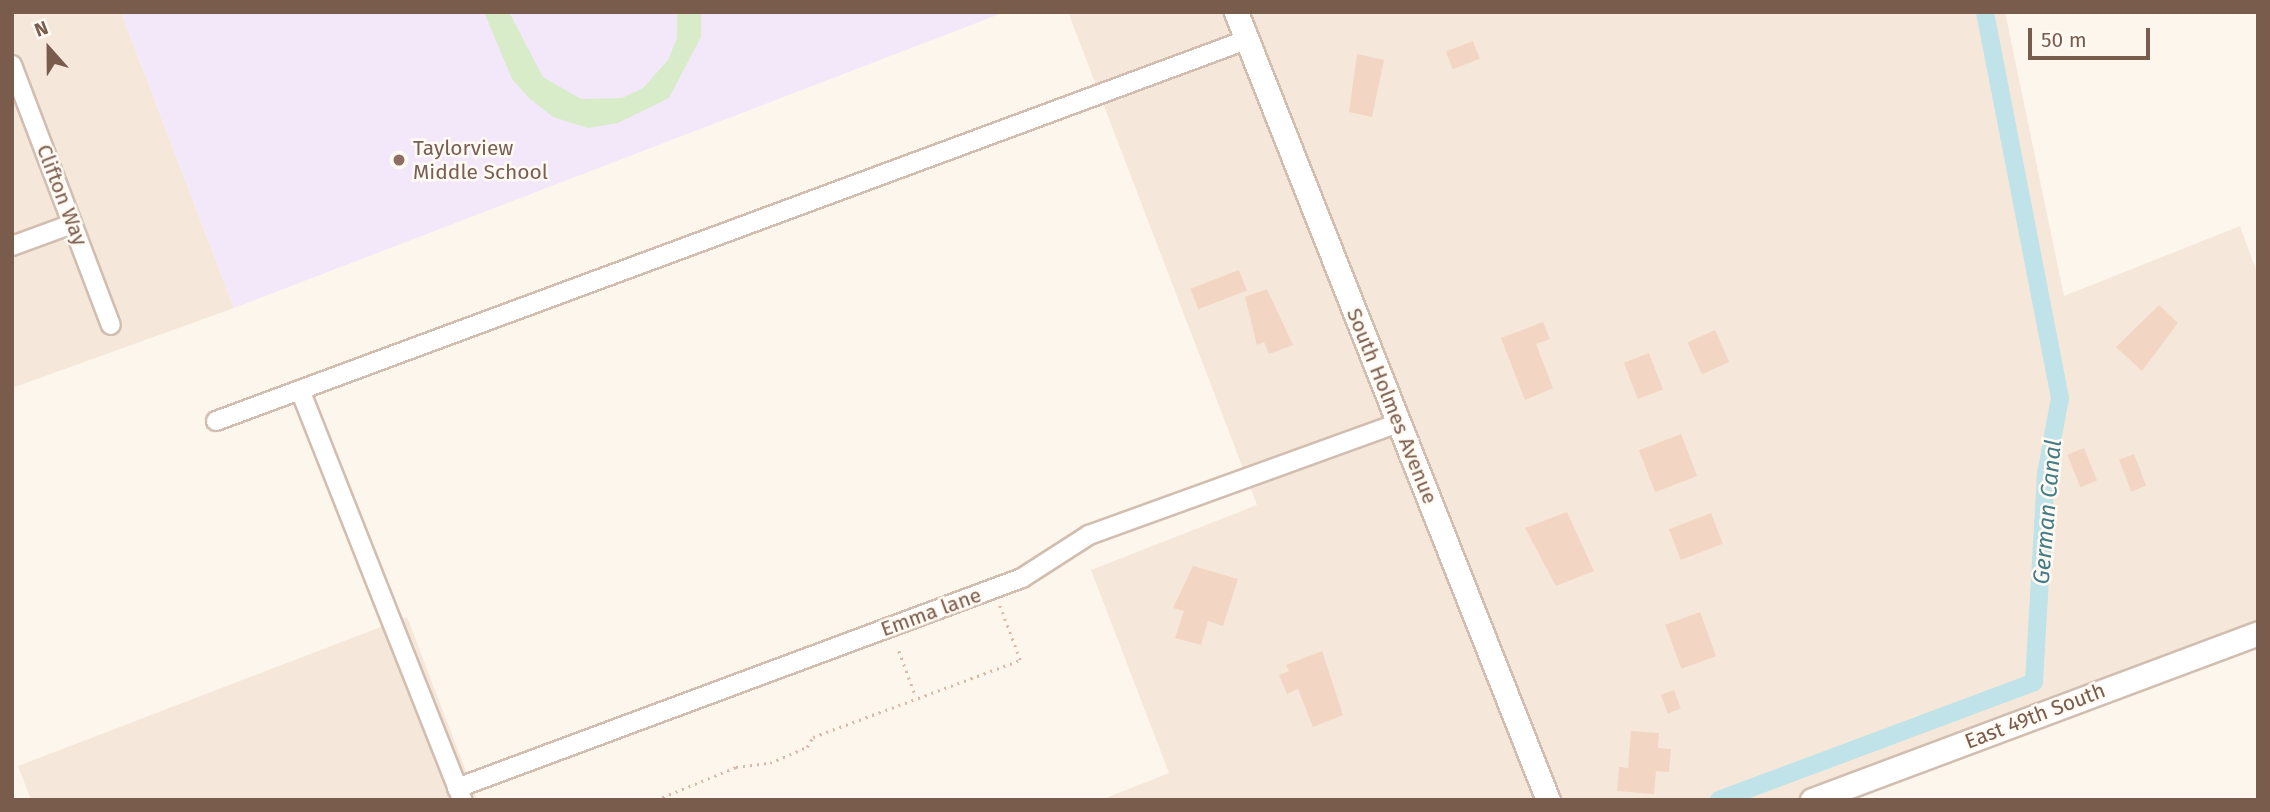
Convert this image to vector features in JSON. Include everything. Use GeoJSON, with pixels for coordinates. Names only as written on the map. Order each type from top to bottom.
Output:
{"type":"FeatureCollection","features":[{"type":"Feature","properties":{"kind":"street","name":"South Holmes Avenue"},"geometry":{"type":"LineString","coordinates":[[1236,12],[1548,800]]}},
{"type":"Feature","properties":{"kind":"street"},"geometry":{"type":"LineString","coordinates":[[216,421],[1247,40]]}},
{"type":"Feature","properties":{"kind":"street","name":"Clifton Way"},"geometry":{"type":"LineString","coordinates":[[12,65],[111,325]]}},
{"type":"Feature","properties":{"kind":"street"},"geometry":{"type":"LineString","coordinates":[[12,246],[72,224]]}},
{"type":"Feature","properties":{"kind":"street"},"geometry":{"type":"LineString","coordinates":[[300,390],[460,794]]}},
{"type":"Feature","properties":{"kind":"street","name":"Emma lane"},"geometry":{"type":"LineString","coordinates":[[460,794],[1022,578],[1088,534],[1399,423]]}},
{"type":"Feature","properties":{"kind":"street","name":"East 49th South"},"geometry":{"type":"LineString","coordinates":[[1812,800],[2258,633]]}},
{"type":"Feature","properties":{"kind":"path"},"geometry":{"type":"LineString","coordinates":[[656,800],[736,767],[770,763],[807,747],[813,737],[1020,660],[997,597]]}},
{"type":"Feature","properties":{"kind":"path"},"geometry":{"type":"LineString","coordinates":[[899,651],[917,698]]}},
{"type":"Feature","properties":{"kind":"shaded area"},"geometry":{"type":"Polygon","coordinates":[[[12,12],[121,12],[234,308],[12,388],[12,12]]]}},
{"type":"Feature","properties":{"kind":"shaded area","name":"Taylorview Middle School"},"geometry":{"type":"Polygon","coordinates":[[[121,12],[1005,12],[234,308],[121,12]]]}},
{"type":"Feature","properties":{"kind":"shaded area"},"geometry":{"type":"Polygon","coordinates":[[[1068,12],[2005,12],[2064,296],[2240,226],[2258,275],[2258,633],[1812,800],[1101,800],[1169,773],[1091,570],[1257,505],[1068,12]]]}},
{"type":"Feature","properties":{"kind":"shaded area"},"geometry":{"type":"Polygon","coordinates":[[[407,617],[477,800],[31,800],[18,766],[407,617]]]}},
{"type":"Feature","properties":{"kind":"green space"},"geometry":{"type":"Polygon","coordinates":[[[484,12],[509,12],[543,77],[581,99],[622,98],[643,88],[668,60],[677,38],[677,12],[701,12],[701,37],[669,98],[618,123],[588,128],[553,117],[529,98],[512,79],[484,12]]]}},
{"type":"Feature","properties":{"kind":"building"},"geometry":{"type":"Polygon","coordinates":[[[1473,41],[1480,59],[1453,69],[1446,51],[1473,41]]]}},
{"type":"Feature","properties":{"kind":"building"},"geometry":{"type":"Polygon","coordinates":[[[1357,54],[1384,60],[1372,117],[1349,112],[1357,54]]]}},
{"type":"Feature","properties":{"kind":"building"},"geometry":{"type":"Polygon","coordinates":[[[1239,270],[1247,291],[1198,309],[1190,289],[1239,270]]]}},
{"type":"Feature","properties":{"kind":"building"},"geometry":{"type":"Polygon","coordinates":[[[1267,289],[1293,345],[1269,354],[1264,342],[1257,345],[1245,297],[1267,289]]]}},
{"type":"Feature","properties":{"kind":"building"},"geometry":{"type":"Polygon","coordinates":[[[2159,305],[2178,323],[2142,371],[2116,347],[2159,305]]]}},
{"type":"Feature","properties":{"kind":"building"},"geometry":{"type":"Polygon","coordinates":[[[1543,322],[1550,339],[1536,344],[1553,388],[1525,400],[1501,338],[1543,322]]]}},
{"type":"Feature","properties":{"kind":"building"},"geometry":{"type":"Polygon","coordinates":[[[1715,330],[1729,362],[1702,374],[1688,342],[1715,330]]]}},
{"type":"Feature","properties":{"kind":"building"},"geometry":{"type":"Polygon","coordinates":[[[1649,353],[1663,389],[1638,399],[1624,363],[1649,353]]]}},
{"type":"Feature","properties":{"kind":"building"},"geometry":{"type":"Polygon","coordinates":[[[1681,434],[1697,476],[1655,492],[1639,450],[1681,434]]]}},
{"type":"Feature","properties":{"kind":"building"},"geometry":{"type":"Polygon","coordinates":[[[2084,448],[2097,480],[2080,487],[2067,455],[2084,448]]]}},
{"type":"Feature","properties":{"kind":"building"},"geometry":{"type":"Polygon","coordinates":[[[2134,454],[2146,486],[2131,491],[2119,460],[2134,454]]]}},
{"type":"Feature","properties":{"kind":"building"},"geometry":{"type":"Polygon","coordinates":[[[1567,512],[1594,571],[1556,586],[1525,528],[1567,512]]]}},
{"type":"Feature","properties":{"kind":"building"},"geometry":{"type":"Polygon","coordinates":[[[1711,513],[1723,544],[1681,560],[1669,529],[1711,513]]]}},
{"type":"Feature","properties":{"kind":"building"},"geometry":{"type":"Polygon","coordinates":[[[1193,566],[1238,579],[1223,626],[1208,621],[1201,645],[1175,638],[1184,611],[1173,608],[1193,566]]]}},
{"type":"Feature","properties":{"kind":"building"},"geometry":{"type":"Polygon","coordinates":[[[1700,612],[1716,656],[1681,669],[1665,625],[1700,612]]]}},
{"type":"Feature","properties":{"kind":"building"},"geometry":{"type":"Polygon","coordinates":[[[1322,651],[1343,715],[1313,727],[1298,689],[1287,694],[1279,675],[1289,671],[1286,665],[1322,651]]]}},
{"type":"Feature","properties":{"kind":"building"},"geometry":{"type":"Polygon","coordinates":[[[1674,690],[1681,709],[1668,714],[1661,695],[1674,690]]]}},
{"type":"Feature","properties":{"kind":"building"},"geometry":{"type":"Polygon","coordinates":[[[1631,731],[1659,733],[1658,748],[1671,749],[1669,772],[1656,771],[1654,794],[1617,791],[1619,767],[1628,768],[1631,731]]]}},
{"type":"Feature","properties":{"kind":"waterway","name":"German Canal"},"geometry":{"type":"LineString","coordinates":[[1719,800],[2034,682],[2046,474],[2060,398],[1985,12]]}},
{"type":"Feature","properties":{"kind":"place","name":"Taylorview Middle School"},"geometry":{"type":"Point","coordinates":[399,160]}}]}
